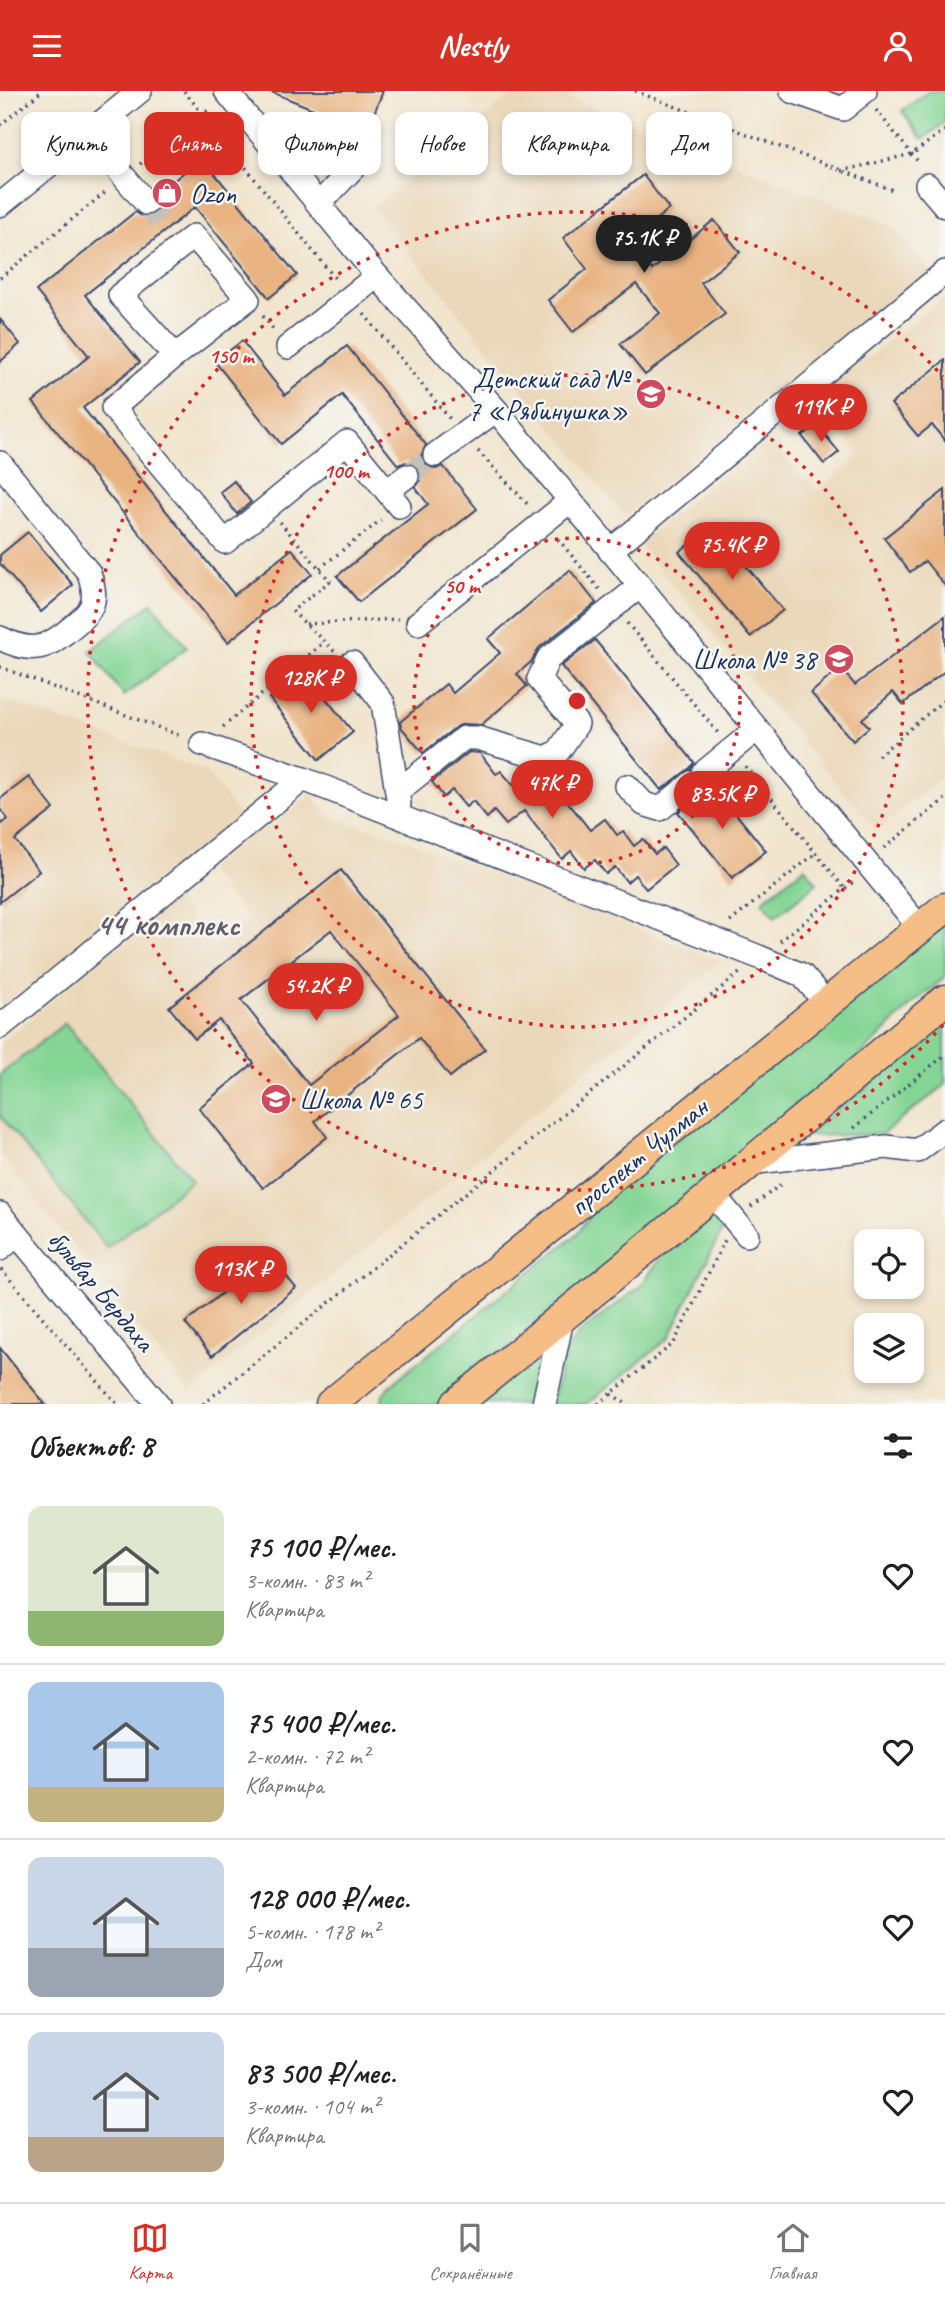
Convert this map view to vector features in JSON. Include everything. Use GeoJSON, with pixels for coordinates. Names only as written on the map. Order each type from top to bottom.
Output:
{"type":"FeatureCollection","features":[{"type":"Feature","properties":{"kind":"main road","name":"проспект Чулман"},"geometry":{"type":"LineString","coordinates":[[331,1404],[945,908]]}},
{"type":"Feature","properties":{"kind":"main road"},"geometry":{"type":"LineString","coordinates":[[456,1404],[945,1000]]}},
{"type":"Feature","properties":{"kind":"main road"},"geometry":{"type":"LineString","coordinates":[[364,1404],[368,1382],[378,1366]]}},
{"type":"Feature","properties":{"kind":"street"},"geometry":{"type":"LineString","coordinates":[[115,112],[140,91]]}},
{"type":"Feature","properties":{"kind":"street"},"geometry":{"type":"LineString","coordinates":[[226,91],[377,276],[496,410],[920,928]]}},
{"type":"Feature","properties":{"kind":"street"},"geometry":{"type":"LineString","coordinates":[[792,91],[843,109],[864,92]]}},
{"type":"Feature","properties":{"kind":"street"},"geometry":{"type":"LineString","coordinates":[[0,205],[37,175]]}},
{"type":"Feature","properties":{"kind":"street"},"geometry":{"type":"LineString","coordinates":[[122,175],[146,204]]}},
{"type":"Feature","properties":{"kind":"street"},"geometry":{"type":"LineString","coordinates":[[318,204],[346,175]]}},
{"type":"Feature","properties":{"kind":"street"},"geometry":{"type":"LineString","coordinates":[[927,185],[945,207]]}},
{"type":"Feature","properties":{"kind":"street"},"geometry":{"type":"LineString","coordinates":[[175,356],[120,295],[173,238],[194,236],[248,299],[113,408],[225,542],[347,442],[393,499],[407,476]]}},
{"type":"Feature","properties":{"kind":"street"},"geometry":{"type":"LineString","coordinates":[[610,551],[945,272]]}},
{"type":"Feature","properties":{"kind":"street"},"geometry":{"type":"LineString","coordinates":[[288,347],[377,276]]}},
{"type":"Feature","properties":{"kind":"street"},"geometry":{"type":"LineString","coordinates":[[435,455],[496,410]]}},
{"type":"Feature","properties":{"kind":"street"},"geometry":{"type":"LineString","coordinates":[[0,463],[89,573],[95,590],[89,613],[55,641],[37,647],[0,638]]}},
{"type":"Feature","properties":{"kind":"street"},"geometry":{"type":"LineString","coordinates":[[418,623],[570,501]]}},
{"type":"Feature","properties":{"kind":"street"},"geometry":{"type":"LineString","coordinates":[[397,792],[464,738],[477,738],[546,758],[558,752],[577,724],[539,679],[548,659],[639,587]]}},
{"type":"Feature","properties":{"kind":"street"},"geometry":{"type":"LineString","coordinates":[[352,663],[383,702],[400,817]]}},
{"type":"Feature","properties":{"kind":"street"},"geometry":{"type":"LineString","coordinates":[[627,786],[644,804],[660,809],[757,729]]}},
{"type":"Feature","properties":{"kind":"street"},"geometry":{"type":"LineString","coordinates":[[202,744],[303,779],[759,957],[802,975],[827,1003]]}},
{"type":"Feature","properties":{"kind":"street"},"geometry":{"type":"LineString","coordinates":[[0,1027],[303,779]]}},
{"type":"Feature","properties":{"kind":"street"},"geometry":{"type":"LineString","coordinates":[[750,1163],[886,1147],[917,1151],[945,1130]]}},
{"type":"Feature","properties":{"kind":"street"},"geometry":{"type":"LineString","coordinates":[[713,1194],[741,1228]]}},
{"type":"Feature","properties":{"kind":"street","name":"бульвар Бердаха"},"geometry":{"type":"LineString","coordinates":[[0,1214],[8,1242],[158,1404]]}},
{"type":"Feature","properties":{"kind":"street"},"geometry":{"type":"LineString","coordinates":[[544,1404],[564,1314]]}},
{"type":"Feature","properties":{"kind":"path"},"geometry":{"type":"LineString","coordinates":[[0,125],[42,91]]}},
{"type":"Feature","properties":{"kind":"path"},"geometry":{"type":"LineString","coordinates":[[635,91],[895,191]]}},
{"type":"Feature","properties":{"kind":"path"},"geometry":{"type":"LineString","coordinates":[[864,92],[923,168],[927,185]]}},
{"type":"Feature","properties":{"kind":"path"},"geometry":{"type":"LineString","coordinates":[[841,171],[912,154],[945,130]]}},
{"type":"Feature","properties":{"kind":"path"},"geometry":{"type":"LineString","coordinates":[[248,299],[288,347]]}},
{"type":"Feature","properties":{"kind":"path"},"geometry":{"type":"LineString","coordinates":[[320,568],[393,499]]}},
{"type":"Feature","properties":{"kind":"path"},"geometry":{"type":"LineString","coordinates":[[268,507],[330,580],[292,611],[347,664],[352,663]]}},
{"type":"Feature","properties":{"kind":"path"},"geometry":{"type":"LineString","coordinates":[[544,522],[845,889]]}},
{"type":"Feature","properties":{"kind":"path"},"geometry":{"type":"LineString","coordinates":[[306,624],[411,618],[418,623]]}},
{"type":"Feature","properties":{"kind":"path"},"geometry":{"type":"LineString","coordinates":[[0,667],[202,744],[324,642]]}},
{"type":"Feature","properties":{"kind":"path"},"geometry":{"type":"LineString","coordinates":[[878,756],[945,699]]}},
{"type":"Feature","properties":{"kind":"path"},"geometry":{"type":"LineString","coordinates":[[203,1404],[845,889],[875,856],[945,799]]}},
{"type":"Feature","properties":{"kind":"path"},"geometry":{"type":"LineString","coordinates":[[710,938],[816,853]]}},
{"type":"Feature","properties":{"kind":"path"},"geometry":{"type":"LineString","coordinates":[[845,1135],[945,1055]]}},
{"type":"Feature","properties":{"kind":"path"},"geometry":{"type":"LineString","coordinates":[[598,1404],[674,1343],[741,1228],[789,1178]]}},
{"type":"Feature","properties":{"kind":"path"},"geometry":{"type":"LineString","coordinates":[[0,1268],[117,1404]]}},
{"type":"Feature","properties":{"kind":"path"},"geometry":{"type":"LineString","coordinates":[[610,1394],[627,1404]]}},
{"type":"Feature","properties":{"kind":"shaded area","name":"Детский сад № 7 «Рябинушка»"},"geometry":{"type":"Polygon","coordinates":[[[516,91],[551,91],[604,112],[502,112],[502,175],[632,175],[632,123],[646,129],[646,175],[732,175],[732,163],[892,226],[932,272],[624,516],[373,208],[413,175],[488,175],[488,114],[516,91]]]}},
{"type":"Feature","properties":{"kind":"shaded area","name":"Школа № 38"},"geometry":{"type":"Polygon","coordinates":[[[945,297],[945,775],[876,831],[638,543],[772,435],[781,446],[778,449],[804,481],[807,479],[817,491],[860,455],[816,399],[945,297]]]}},
{"type":"Feature","properties":{"kind":"shaded area"},"geometry":{"type":"Polygon","coordinates":[[[0,698],[206,771],[241,817],[0,1012],[0,698]]]}},
{"type":"Feature","properties":{"kind":"shaded area","name":"Школа № 65"},"geometry":{"type":"Polygon","coordinates":[[[311,795],[330,817],[392,835],[722,961],[189,1392],[0,1154],[0,1043],[174,898],[214,946],[247,919],[207,870],[264,824],[268,829],[311,795]]]}},
{"type":"Feature","properties":{"kind":"green space"},"geometry":{"type":"Polygon","coordinates":[[[929,91],[945,91],[945,123],[923,139],[902,111],[929,91]]]}},
{"type":"Feature","properties":{"kind":"green space"},"geometry":{"type":"Polygon","coordinates":[[[152,603],[187,647],[124,696],[90,651],[152,603]]]}},
{"type":"Feature","properties":{"kind":"green space"},"geometry":{"type":"Polygon","coordinates":[[[805,867],[817,883],[775,917],[762,901],[805,867]]]}},
{"type":"Feature","properties":{"kind":"green space"},"geometry":{"type":"Polygon","coordinates":[[[945,923],[945,977],[912,1004],[857,1059],[438,1404],[381,1404],[389,1386],[577,1234],[596,1206],[945,923]]]}},
{"type":"Feature","properties":{"kind":"green space"},"geometry":{"type":"Polygon","coordinates":[[[65,1023],[192,1180],[107,1248],[0,1116],[0,1075],[65,1023]]]}},
{"type":"Feature","properties":{"kind":"green space"},"geometry":{"type":"Polygon","coordinates":[[[945,1024],[945,1085],[882,1134],[805,1136],[945,1024]]]}},
{"type":"Feature","properties":{"kind":"green space"},"geometry":{"type":"Polygon","coordinates":[[[714,1217],[725,1224],[669,1338],[587,1404],[552,1404],[564,1355],[581,1332],[641,1286],[667,1248],[704,1218],[714,1217]]]}},
{"type":"Feature","properties":{"kind":"green space"},"geometry":{"type":"Polygon","coordinates":[[[543,1347],[546,1351],[537,1396],[532,1404],[480,1404],[501,1380],[543,1347]]]}},
{"type":"Feature","properties":{"kind":"building"},"geometry":{"type":"Polygon","coordinates":[[[269,91],[383,91],[375,112],[320,112],[269,91]]]}},
{"type":"Feature","properties":{"kind":"building"},"geometry":{"type":"Polygon","coordinates":[[[181,175],[216,175],[297,275],[269,298],[195,207],[85,295],[140,362],[83,408],[234,595],[292,549],[312,574],[228,642],[33,402],[89,356],[36,291],[135,212],[142,216],[154,214],[159,207],[157,194],[181,175]]]}},
{"type":"Feature","properties":{"kind":"building"},"geometry":{"type":"Polygon","coordinates":[[[643,175],[669,209],[629,241],[652,270],[714,220],[740,252],[701,283],[725,314],[645,375],[620,344],[660,313],[636,284],[573,332],[548,300],[587,269],[563,238],[643,175]]]}},
{"type":"Feature","properties":{"kind":"building"},"geometry":{"type":"Polygon","coordinates":[[[0,319],[20,344],[0,362],[0,319]]]}},
{"type":"Feature","properties":{"kind":"building"},"geometry":{"type":"Polygon","coordinates":[[[242,341],[285,395],[347,346],[426,445],[421,456],[424,464],[436,469],[443,466],[477,509],[359,602],[337,576],[428,504],[415,487],[420,481],[419,468],[406,462],[398,465],[342,395],[281,444],[215,362],[242,341]]]}},
{"type":"Feature","properties":{"kind":"building"},"geometry":{"type":"Polygon","coordinates":[[[945,360],[945,441],[932,425],[918,436],[891,404],[945,360]]]}},
{"type":"Feature","properties":{"kind":"building"},"geometry":{"type":"Polygon","coordinates":[[[817,425],[839,452],[824,464],[802,436],[817,425]]]}},
{"type":"Feature","properties":{"kind":"building"},"geometry":{"type":"Polygon","coordinates":[[[234,481],[251,502],[237,514],[220,492],[234,481]]]}},
{"type":"Feature","properties":{"kind":"building"},"geometry":{"type":"Polygon","coordinates":[[[945,490],[945,586],[925,561],[910,572],[884,538],[945,490]]]}},
{"type":"Feature","properties":{"kind":"building"},"geometry":{"type":"Polygon","coordinates":[[[715,529],[783,610],[750,637],[679,552],[698,537],[702,541],[715,529]]]}},
{"type":"Feature","properties":{"kind":"building"},"geometry":{"type":"Polygon","coordinates":[[[28,532],[73,585],[41,612],[0,564],[0,555],[28,532]]]}},
{"type":"Feature","properties":{"kind":"building"},"geometry":{"type":"Polygon","coordinates":[[[570,570],[596,603],[539,648],[531,662],[517,674],[527,686],[481,725],[464,724],[456,727],[423,753],[401,727],[400,722],[446,684],[453,693],[500,653],[488,639],[570,570]]]}},
{"type":"Feature","properties":{"kind":"building"},"geometry":{"type":"Polygon","coordinates":[[[945,616],[945,671],[903,704],[893,692],[862,719],[869,727],[853,741],[811,693],[840,668],[855,685],[945,616]]]}},
{"type":"Feature","properties":{"kind":"building"},"geometry":{"type":"Polygon","coordinates":[[[595,640],[694,762],[661,790],[561,666],[595,640]]]}},
{"type":"Feature","properties":{"kind":"building"},"geometry":{"type":"Polygon","coordinates":[[[303,670],[353,732],[319,760],[269,698],[303,670]]]}},
{"type":"Feature","properties":{"kind":"building"},"geometry":{"type":"Polygon","coordinates":[[[469,752],[480,753],[496,774],[501,771],[513,785],[521,779],[535,796],[552,782],[590,830],[605,819],[617,835],[623,831],[634,846],[643,839],[655,854],[663,848],[676,865],[646,889],[635,875],[627,882],[615,867],[606,874],[595,860],[584,868],[571,851],[562,859],[524,811],[506,825],[494,811],[487,818],[473,801],[466,807],[452,790],[444,797],[432,782],[469,752]]]}},
{"type":"Feature","properties":{"kind":"building"},"geometry":{"type":"Polygon","coordinates":[[[29,777],[54,809],[15,840],[39,871],[0,902],[0,821],[2,824],[8,819],[0,809],[0,799],[29,777]]]}},
{"type":"Feature","properties":{"kind":"building"},"geometry":{"type":"Polygon","coordinates":[[[712,784],[766,851],[732,878],[678,812],[712,784]]]}},
{"type":"Feature","properties":{"kind":"building"},"geometry":{"type":"Polygon","coordinates":[[[341,870],[485,1049],[450,1077],[419,1038],[315,1121],[327,1137],[263,1188],[199,1108],[254,1063],[219,1020],[195,1039],[169,1007],[341,870]],[[331,930],[241,1000],[309,1085],[399,1015],[331,930]]]}},
{"type":"Feature","properties":{"kind":"building"},"geometry":{"type":"Polygon","coordinates":[[[269,1255],[296,1288],[212,1356],[185,1323],[269,1255]]]}},
{"type":"Feature","properties":{"kind":"building"},"geometry":{"type":"Polygon","coordinates":[[[0,1348],[45,1404],[0,1404],[0,1348]]]}},
{"type":"Feature","properties":{"kind":"tunnel"},"geometry":{"type":"LineString","coordinates":[[146,203],[167,229]]}},
{"type":"Feature","properties":{"kind":"tunnel"},"geometry":{"type":"LineString","coordinates":[[407,476],[435,455]]}},
{"type":"Feature","properties":{"kind":"place","name":"Ozon"},"geometry":{"type":"Point","coordinates":[167,193]}},
{"type":"Feature","properties":{"kind":"place","name":"Детский сад № 7 «Рябинушка»"},"geometry":{"type":"Point","coordinates":[651,394]}},
{"type":"Feature","properties":{"kind":"place","name":"Школа № 38"},"geometry":{"type":"Point","coordinates":[839,659]}},
{"type":"Feature","properties":{"kind":"place","name":"Школа № 65"},"geometry":{"type":"Point","coordinates":[276,1099]}},
{"type":"Feature","properties":{"kind":"district","name":"44 комплекс"},"geometry":{"type":"Point","coordinates":[168,924]}}]}
